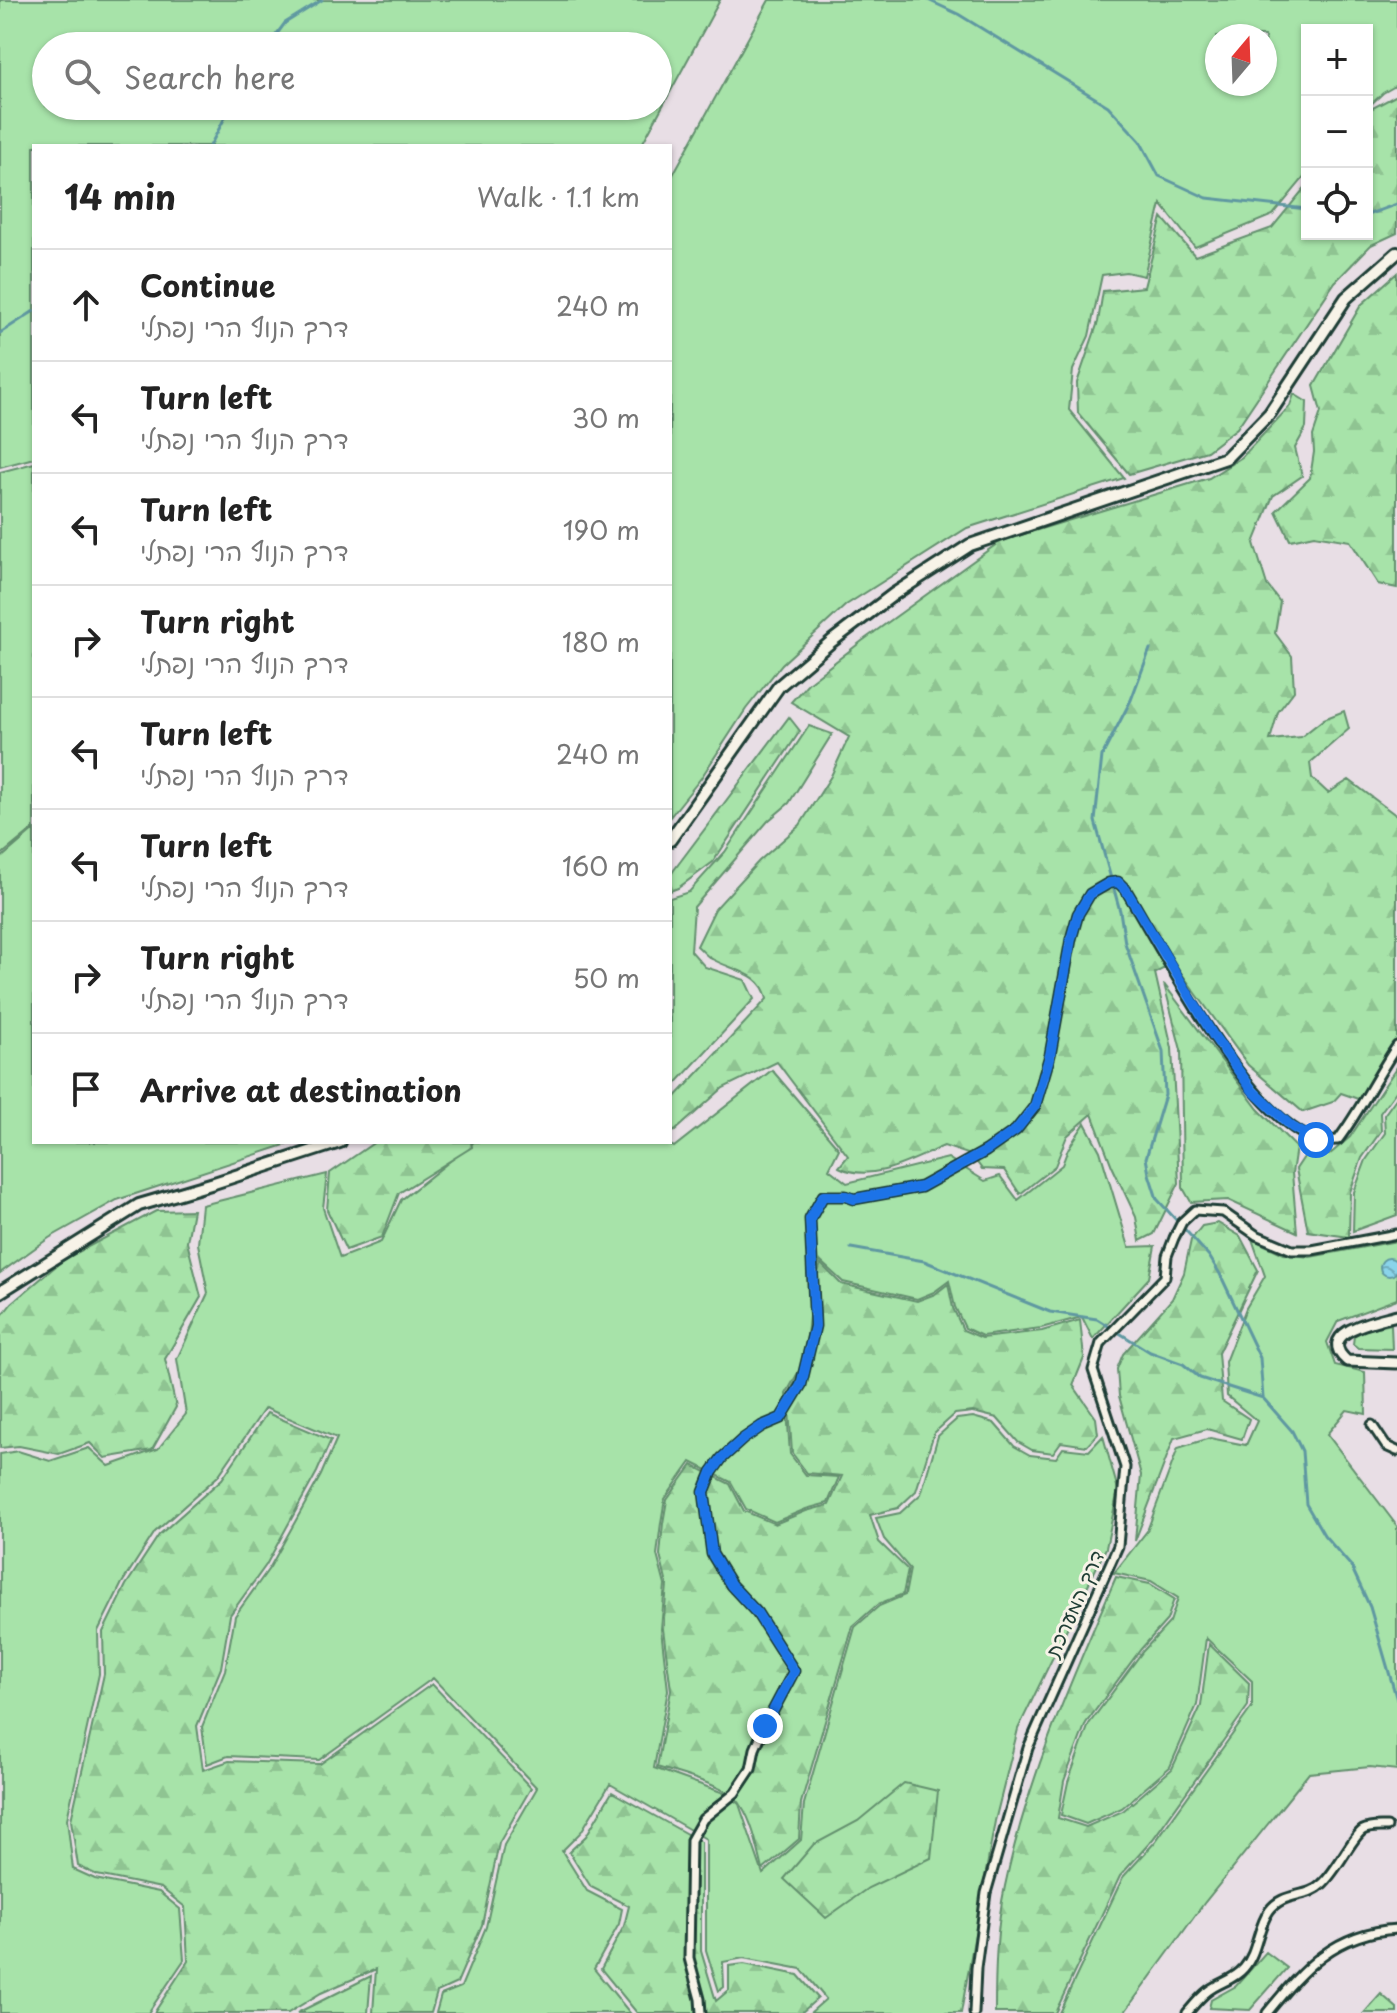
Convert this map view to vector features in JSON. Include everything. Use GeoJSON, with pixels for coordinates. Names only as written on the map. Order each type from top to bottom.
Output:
{"type":"FeatureCollection","features":[{"type":"Feature","properties":{"kind":"main road"},"geometry":{"type":"LineString","coordinates":[[672,837],[779,686],[832,641],[894,594],[970,545],[1226,458],[1270,413],[1346,298],[1397,253]]}},
{"type":"Feature","properties":{"kind":"main road"},"geometry":{"type":"LineString","coordinates":[[0,1292],[139,1205],[334,1144]]}},
{"type":"Feature","properties":{"kind":"street"},"geometry":{"type":"LineString","coordinates":[[701,2013],[689,1958],[691,1840],[703,1819],[735,1793],[751,1769],[760,1737],[794,1671],[757,1613],[731,1585],[712,1554],[704,1492],[722,1458],[762,1426],[781,1418],[801,1385],[815,1326],[810,1219],[823,1196],[854,1199],[921,1187],[986,1151],[1016,1130],[1035,1106],[1050,1055],[1078,914],[1090,894],[1109,883],[1118,882],[1126,890],[1213,1035],[1253,1091],[1292,1127],[1316,1140],[1338,1140],[1355,1118],[1397,1046]]}},
{"type":"Feature","properties":{"kind":"street","name":"דרך המערכת"},"geometry":{"type":"LineString","coordinates":[[974,2013],[976,1968],[986,1893],[1028,1748],[1118,1546],[1125,1467],[1093,1370],[1101,1343],[1165,1277],[1167,1256],[1174,1238],[1182,1222],[1195,1210],[1223,1212],[1256,1235],[1292,1250],[1312,1250],[1397,1234]]}},
{"type":"Feature","properties":{"kind":"street"},"geometry":{"type":"LineString","coordinates":[[1397,1315],[1352,1327],[1343,1335],[1339,1346],[1347,1361],[1397,1363]]}},
{"type":"Feature","properties":{"kind":"street"},"geometry":{"type":"LineString","coordinates":[[1372,1425],[1386,1446],[1397,1451]]}},
{"type":"Feature","properties":{"kind":"street"},"geometry":{"type":"LineString","coordinates":[[1193,2011],[1206,1992],[1228,1982],[1246,1966],[1266,1914],[1273,1906],[1292,1894],[1316,1890],[1339,1866],[1362,1830],[1387,1827]]}},
{"type":"Feature","properties":{"kind":"street"},"geometry":{"type":"LineString","coordinates":[[1267,2013],[1315,1959],[1336,1945],[1359,1935],[1397,1929]]}},
{"type":"Feature","properties":{"kind":"green space"},"geometry":{"type":"Polygon","coordinates":[[[0,0],[720,0],[672,89],[672,32],[32,32],[32,120],[655,120],[642,144],[32,144],[32,459],[0,467],[0,0]]]}},
{"type":"Feature","properties":{"kind":"green space"},"geometry":{"type":"Polygon","coordinates":[[[769,0],[1397,0],[1397,85],[1373,102],[1373,24],[1301,24],[1301,181],[1273,215],[1195,247],[1161,204],[1144,276],[1126,272],[1102,275],[1089,336],[1073,370],[1069,410],[1124,478],[967,528],[846,605],[782,664],[746,709],[701,778],[672,814],[672,176],[769,0]]]}},
{"type":"Feature","properties":{"kind":"green space"},"geometry":{"type":"Polygon","coordinates":[[[1397,95],[1397,233],[1371,245],[1335,282],[1237,428],[1207,451],[1129,474],[1078,413],[1077,383],[1098,322],[1103,291],[1144,287],[1162,217],[1195,256],[1272,228],[1301,192],[1301,240],[1373,240],[1373,108],[1397,95]]]}},
{"type":"Feature","properties":{"kind":"green space"},"geometry":{"type":"Polygon","coordinates":[[[1397,273],[1397,588],[1378,584],[1350,541],[1314,535],[1290,540],[1276,511],[1310,478],[1313,436],[1321,412],[1314,386],[1361,305],[1397,273]]]}},
{"type":"Feature","properties":{"kind":"green space"},"geometry":{"type":"Polygon","coordinates":[[[1294,394],[1307,402],[1306,428],[1295,448],[1302,476],[1273,496],[1254,543],[1267,585],[1280,602],[1275,633],[1292,656],[1294,691],[1278,712],[1270,740],[1301,737],[1324,719],[1344,711],[1349,729],[1310,763],[1312,778],[1328,793],[1349,780],[1397,816],[1397,1046],[1361,1100],[1341,1093],[1333,1102],[1303,1112],[1248,1065],[1174,963],[1155,973],[1172,1048],[1179,1183],[1154,1234],[1140,1241],[1136,1217],[1092,1114],[1067,1136],[1055,1166],[1020,1194],[1004,1170],[982,1169],[971,1155],[944,1146],[879,1171],[852,1172],[839,1167],[848,1156],[777,1062],[723,1088],[672,1132],[672,1101],[767,999],[764,990],[753,978],[712,959],[697,946],[715,909],[759,861],[800,825],[831,776],[849,737],[791,702],[808,683],[862,641],[1001,541],[1209,478],[1242,457],[1290,406],[1294,394]]]}},
{"type":"Feature","properties":{"kind":"green space"},"geometry":{"type":"Polygon","coordinates":[[[32,464],[32,830],[0,856],[0,472],[32,464]]]}},
{"type":"Feature","properties":{"kind":"green space"},"geometry":{"type":"Polygon","coordinates":[[[789,717],[800,731],[713,862],[672,890],[674,870],[789,717]]]}},
{"type":"Feature","properties":{"kind":"green space"},"geometry":{"type":"Polygon","coordinates":[[[809,726],[832,734],[789,803],[768,821],[694,907],[691,951],[705,967],[745,980],[754,999],[672,1088],[672,897],[689,892],[725,852],[809,726]]]}},
{"type":"Feature","properties":{"kind":"green space"},"geometry":{"type":"Polygon","coordinates":[[[32,832],[32,1144],[288,1144],[117,1200],[49,1238],[0,1273],[0,859],[32,832]]]}},
{"type":"Feature","properties":{"kind":"green space"},"geometry":{"type":"Polygon","coordinates":[[[1164,984],[1258,1109],[1296,1147],[1292,1173],[1297,1232],[1228,1200],[1191,1202],[1183,1188],[1181,1050],[1164,984]]]}},
{"type":"Feature","properties":{"kind":"green space"},"geometry":{"type":"Polygon","coordinates":[[[1397,1067],[1397,1090],[1380,1113],[1381,1131],[1362,1158],[1350,1192],[1349,1237],[1308,1231],[1296,1169],[1306,1154],[1329,1155],[1350,1137],[1397,1067]]]}},
{"type":"Feature","properties":{"kind":"green space"},"geometry":{"type":"Polygon","coordinates":[[[772,1070],[839,1149],[829,1169],[847,1183],[948,1158],[985,1181],[1000,1176],[1018,1200],[1062,1165],[1068,1149],[1085,1123],[1100,1151],[1129,1247],[1155,1246],[1149,1278],[1093,1339],[1082,1317],[1041,1328],[982,1336],[965,1328],[955,1307],[949,1281],[917,1299],[843,1282],[820,1261],[813,1281],[804,1362],[786,1394],[790,1454],[806,1475],[839,1477],[828,1503],[775,1522],[746,1509],[731,1482],[691,1462],[665,1499],[657,1555],[665,1585],[661,1629],[668,1690],[654,1768],[724,1793],[739,1804],[763,1874],[801,1840],[804,1804],[855,1627],[879,1606],[905,1595],[910,1569],[884,1539],[876,1518],[900,1513],[921,1494],[938,1436],[957,1419],[973,1417],[994,1423],[1014,1446],[1030,1455],[1056,1458],[1063,1448],[1089,1451],[1103,1436],[1118,1490],[1106,1548],[1018,1729],[995,1821],[961,2013],[810,2013],[826,1999],[801,1969],[744,1958],[723,1962],[724,1987],[719,1991],[706,1950],[706,1839],[610,1784],[581,1832],[562,1851],[587,1891],[622,1909],[619,1924],[594,1969],[630,2013],[436,2013],[441,1995],[461,1987],[486,1927],[504,1845],[537,1788],[433,1678],[319,1760],[228,1756],[207,1764],[202,1727],[225,1670],[235,1616],[270,1567],[321,1475],[337,1438],[265,1408],[218,1476],[155,1532],[122,1583],[98,1631],[99,1674],[67,1819],[73,1869],[95,1879],[159,1892],[180,1909],[184,1960],[148,2013],[0,2013],[0,1454],[18,1451],[50,1461],[89,1448],[109,1466],[158,1449],[186,1414],[177,1359],[208,1293],[198,1244],[202,1205],[327,1174],[323,1208],[340,1258],[381,1242],[401,1200],[471,1144],[668,1144],[674,1147],[772,1070]]]}},
{"type":"Feature","properties":{"kind":"green space"},"geometry":{"type":"Polygon","coordinates":[[[1397,1097],[1397,1215],[1353,1231],[1354,1192],[1366,1160],[1385,1133],[1384,1115],[1397,1097]]]}},
{"type":"Feature","properties":{"kind":"green space"},"geometry":{"type":"Polygon","coordinates":[[[372,1144],[471,1144],[472,1147],[399,1193],[382,1237],[346,1250],[327,1210],[330,1173],[372,1144]]]}},
{"type":"Feature","properties":{"kind":"green space"},"geometry":{"type":"Polygon","coordinates":[[[193,1210],[187,1242],[201,1297],[165,1359],[176,1407],[152,1450],[105,1458],[90,1443],[59,1454],[19,1446],[0,1448],[0,1318],[12,1303],[63,1260],[156,1211],[193,1210]]]}},
{"type":"Feature","properties":{"kind":"green space"},"geometry":{"type":"Polygon","coordinates":[[[1218,1223],[1240,1236],[1258,1270],[1218,1353],[1222,1401],[1249,1419],[1242,1439],[1207,1429],[1174,1438],[1135,1541],[1141,1475],[1119,1396],[1117,1369],[1123,1354],[1172,1299],[1184,1273],[1191,1240],[1202,1226],[1218,1223]]]}},
{"type":"Feature","properties":{"kind":"green space"},"geometry":{"type":"Polygon","coordinates":[[[1252,1239],[1284,1254],[1310,1257],[1397,1241],[1397,1299],[1338,1321],[1327,1342],[1335,1365],[1365,1372],[1366,1414],[1347,1410],[1327,1434],[1397,1526],[1397,1770],[1370,1767],[1309,1773],[1205,1902],[1124,2013],[1059,2013],[1123,1877],[1155,1842],[1252,1707],[1252,1681],[1206,1638],[1197,1705],[1170,1767],[1122,1808],[1086,1824],[1061,1815],[1068,1782],[1089,1724],[1143,1651],[1170,1622],[1178,1598],[1151,1581],[1114,1573],[1147,1531],[1178,1448],[1210,1438],[1246,1445],[1257,1421],[1227,1396],[1225,1362],[1246,1308],[1265,1276],[1252,1239]]]}},
{"type":"Feature","properties":{"kind":"green space"},"geometry":{"type":"Polygon","coordinates":[[[821,1264],[841,1284],[917,1301],[935,1294],[948,1284],[953,1308],[963,1330],[982,1338],[1042,1331],[1080,1320],[1084,1358],[1073,1385],[1096,1418],[1098,1434],[1087,1446],[1061,1442],[1053,1453],[1032,1450],[1018,1442],[997,1418],[973,1412],[955,1414],[934,1433],[916,1491],[898,1508],[870,1515],[879,1542],[908,1570],[903,1594],[878,1604],[853,1626],[801,1803],[799,1839],[763,1870],[749,1820],[735,1798],[703,1782],[657,1767],[671,1690],[663,1629],[667,1585],[660,1555],[663,1523],[667,1500],[692,1465],[730,1484],[744,1511],[775,1524],[829,1505],[842,1476],[807,1473],[792,1453],[788,1395],[806,1362],[815,1281],[821,1264]]]}},
{"type":"Feature","properties":{"kind":"green space"},"geometry":{"type":"Polygon","coordinates":[[[1391,1324],[1392,1349],[1358,1348],[1353,1344],[1354,1336],[1361,1331],[1391,1324]]]}},
{"type":"Feature","properties":{"kind":"green space"},"geometry":{"type":"Polygon","coordinates":[[[267,1413],[331,1440],[266,1565],[230,1615],[221,1668],[197,1726],[203,1770],[229,1761],[320,1764],[432,1684],[531,1788],[499,1843],[482,1925],[457,1983],[437,1992],[431,2013],[373,2013],[376,1969],[321,1993],[288,2013],[154,2013],[188,1961],[185,1907],[161,1888],[97,1875],[78,1866],[71,1820],[104,1674],[103,1632],[126,1585],[159,1535],[222,1479],[267,1413]]]}},
{"type":"Feature","properties":{"kind":"green space"},"geometry":{"type":"Polygon","coordinates":[[[1116,1577],[1150,1584],[1174,1599],[1167,1620],[1141,1649],[1086,1723],[1064,1781],[1058,1818],[1086,1827],[1123,1811],[1172,1769],[1201,1706],[1209,1644],[1249,1683],[1248,1706],[1153,1839],[1120,1876],[1055,2013],[995,2013],[1000,1917],[1014,1846],[1038,1767],[1116,1577]]]}},
{"type":"Feature","properties":{"kind":"green space"},"geometry":{"type":"Polygon","coordinates":[[[904,1783],[938,1791],[931,1858],[868,1888],[826,1918],[784,1879],[813,1845],[858,1821],[904,1783]]]}},
{"type":"Feature","properties":{"kind":"green space"},"geometry":{"type":"Polygon","coordinates":[[[612,1792],[701,1842],[701,1951],[716,2001],[729,1990],[729,1966],[744,1964],[798,1975],[818,1998],[801,2013],[637,2013],[601,1969],[624,1926],[629,1906],[591,1887],[569,1852],[586,1836],[612,1792]]]}},
{"type":"Feature","properties":{"kind":"green space"},"geometry":{"type":"Polygon","coordinates":[[[1266,1952],[1287,1968],[1250,2010],[1209,2008],[1211,2000],[1236,1986],[1266,1952]]]}},
{"type":"Feature","properties":{"kind":"green space"},"geometry":{"type":"Polygon","coordinates":[[[371,1976],[368,2013],[297,2013],[371,1976]]]}},
{"type":"Feature","properties":{"kind":"green space"},"geometry":{"type":"Polygon","coordinates":[[[1381,1994],[1397,2008],[1397,2013],[1364,2013],[1381,1994]]]}},
{"type":"Feature","properties":{"kind":"water"},"geometry":{"type":"Polygon","coordinates":[[[1385,1258],[1393,1258],[1398,1267],[1396,1274],[1385,1276],[1380,1271],[1380,1263],[1385,1258]]]}},
{"type":"Feature","properties":{"kind":"waterway"},"geometry":{"type":"LineString","coordinates":[[278,32],[285,23],[322,0]]}},
{"type":"Feature","properties":{"kind":"waterway"},"geometry":{"type":"LineString","coordinates":[[928,0],[958,14],[1108,106],[1140,141],[1159,176],[1207,198],[1301,208]]}},
{"type":"Feature","properties":{"kind":"waterway"},"geometry":{"type":"LineString","coordinates":[[211,144],[224,120]]}},
{"type":"Feature","properties":{"kind":"waterway"},"geometry":{"type":"LineString","coordinates":[[1373,213],[1397,204]]}},
{"type":"Feature","properties":{"kind":"waterway"},"geometry":{"type":"LineString","coordinates":[[0,333],[32,312]]}},
{"type":"Feature","properties":{"kind":"waterway"},"geometry":{"type":"LineString","coordinates":[[1150,649],[1131,700],[1102,756],[1095,821],[1120,911],[1125,943],[1163,1051],[1165,1095],[1146,1158],[1149,1174],[1157,1199],[1209,1256],[1220,1274],[1260,1358],[1263,1398],[1292,1431],[1302,1451],[1306,1504],[1324,1535],[1351,1566],[1370,1607],[1397,1700]]}},
{"type":"Feature","properties":{"kind":"waterway"},"geometry":{"type":"LineString","coordinates":[[851,1248],[924,1261],[1050,1312],[1097,1319],[1150,1352],[1183,1364],[1200,1378],[1263,1398]]}},
{"type":"Feature","properties":{"kind":"route"},"geometry":{"type":"LineString","coordinates":[[765,1726],[794,1671],[757,1613],[731,1585],[712,1554],[704,1492],[722,1458],[762,1426],[781,1418],[801,1385],[815,1326],[810,1219],[823,1196],[854,1199],[921,1187],[986,1151],[1016,1130],[1035,1106],[1050,1055],[1071,939],[1078,914],[1090,894],[1109,883],[1118,882],[1126,890],[1213,1035],[1253,1091],[1292,1127],[1316,1140]]}}]}
